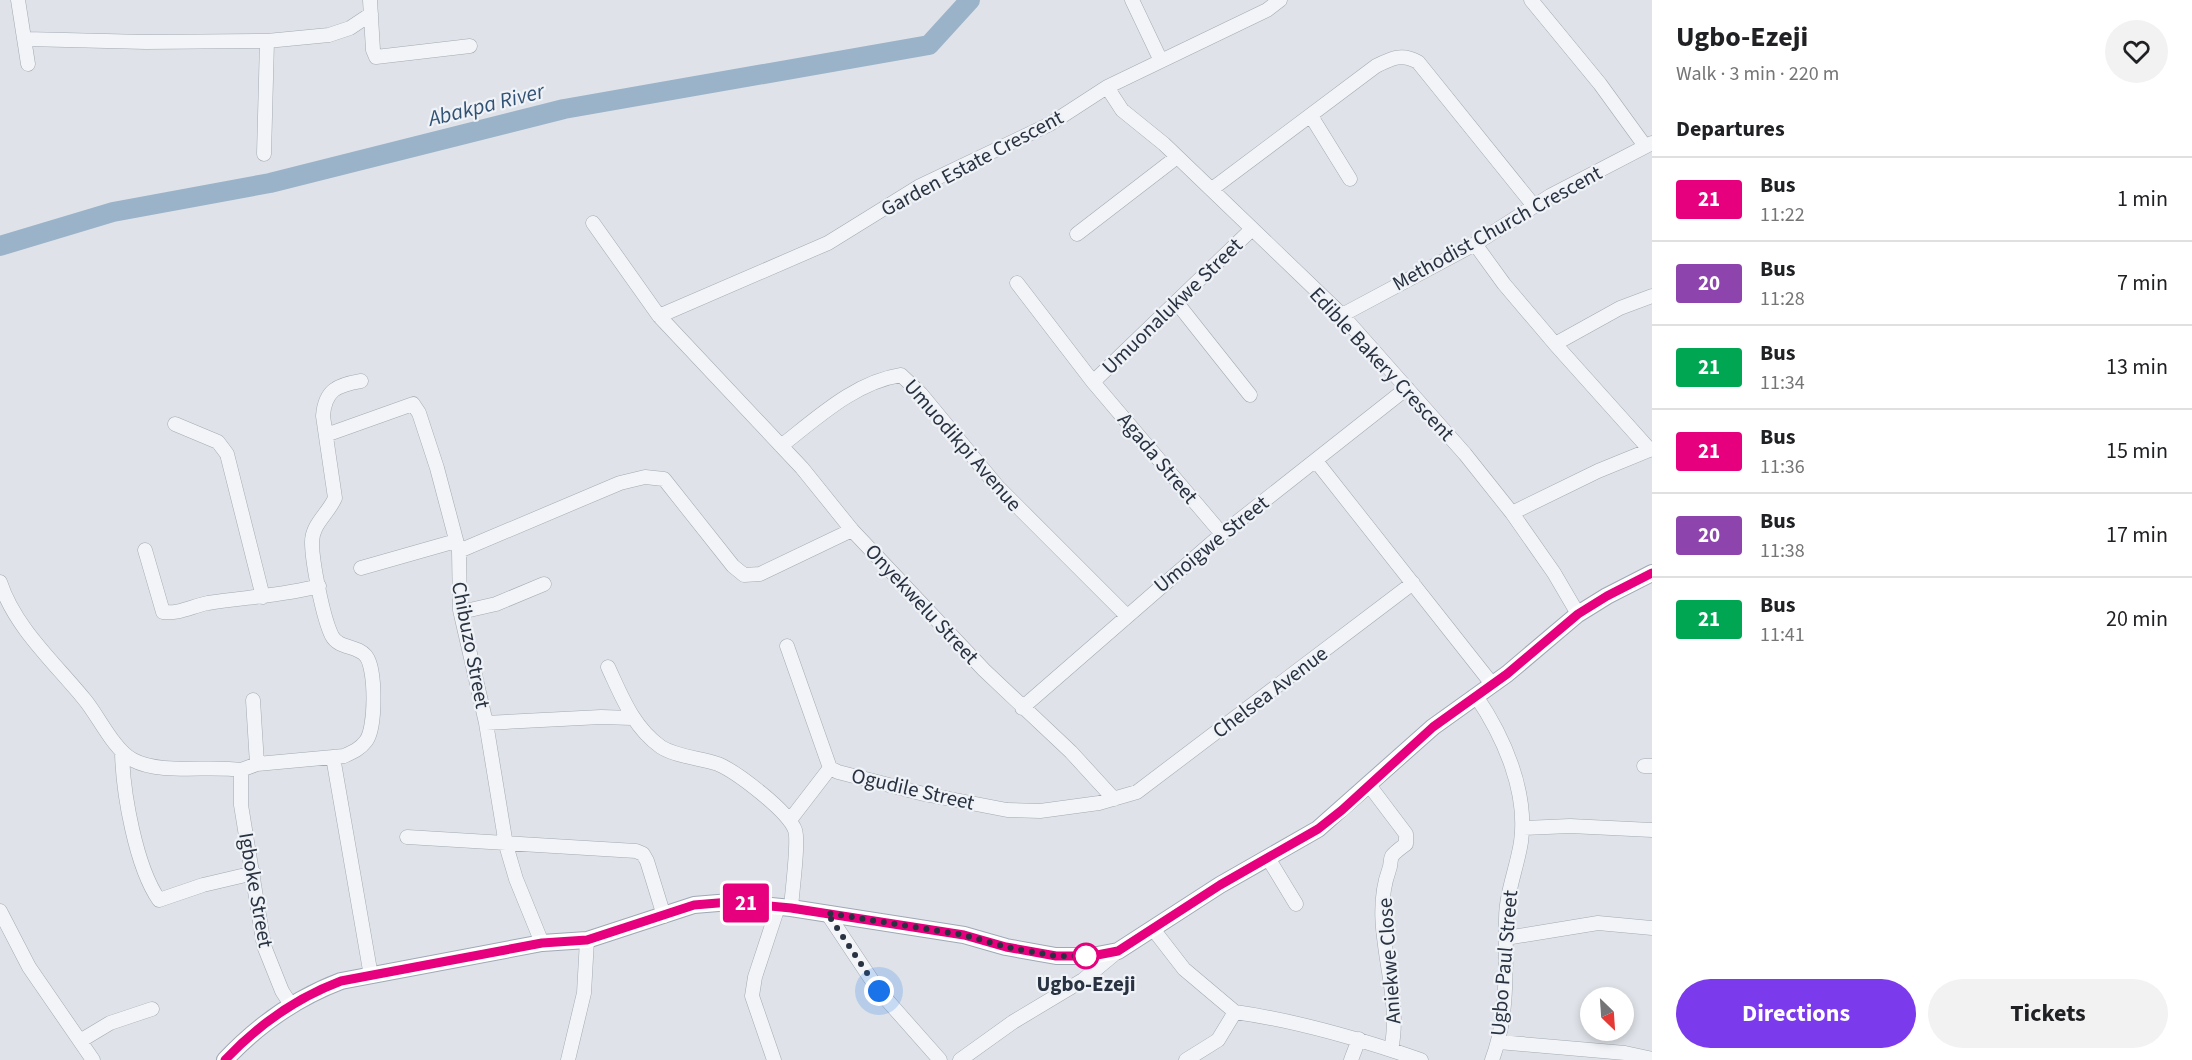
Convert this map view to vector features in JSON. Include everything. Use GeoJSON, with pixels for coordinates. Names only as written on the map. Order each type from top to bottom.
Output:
{"type":"FeatureCollection","features":[{"type":"Feature","properties":{"kind":"main road"},"geometry":{"type":"LineString","coordinates":[[225,1060],[271,1018],[324,987],[371,975],[542,943],[587,940],[710,903],[784,907],[827,913],[964,935],[1006,947],[1056,956],[1092,956],[1118,951],[1198,898],[1326,823],[1433,727],[1538,650],[1578,614],[1652,573]]}},
{"type":"Feature","properties":{"kind":"street"},"geometry":{"type":"LineString","coordinates":[[18,0],[26,39],[28,64]]}},
{"type":"Feature","properties":{"kind":"street"},"geometry":{"type":"LineString","coordinates":[[370,0],[373,50],[376,57],[470,46]]}},
{"type":"Feature","properties":{"kind":"street"},"geometry":{"type":"LineString","coordinates":[[1132,0],[1161,61]]}},
{"type":"Feature","properties":{"kind":"street","name":"Garden Estate Crescent"},"geometry":{"type":"LineString","coordinates":[[659,316],[828,243],[920,186],[1050,124],[1107,87],[1267,10],[1280,0]]}},
{"type":"Feature","properties":{"kind":"street"},"geometry":{"type":"LineString","coordinates":[[1531,0],[1648,145]]}},
{"type":"Feature","properties":{"kind":"street"},"geometry":{"type":"LineString","coordinates":[[26,39],[146,42],[267,40],[329,35],[350,28],[371,14]]}},
{"type":"Feature","properties":{"kind":"street"},"geometry":{"type":"LineString","coordinates":[[264,154],[267,40]]}},
{"type":"Feature","properties":{"kind":"street"},"geometry":{"type":"LineString","coordinates":[[1212,189],[1376,66],[1394,57],[1408,56],[1418,62],[1534,206]]}},
{"type":"Feature","properties":{"kind":"street","name":"Edible Bakery Crescent"},"geometry":{"type":"LineString","coordinates":[[1107,87],[1122,110],[1212,189],[1251,230],[1342,315],[1512,513],[1554,573],[1578,614]]}},
{"type":"Feature","properties":{"kind":"street"},"geometry":{"type":"LineString","coordinates":[[1311,116],[1350,179]]}},
{"type":"Feature","properties":{"kind":"street","name":"Methodist Church Crescent"},"geometry":{"type":"LineString","coordinates":[[1342,315],[1475,244],[1534,206],[1648,145]]}},
{"type":"Feature","properties":{"kind":"street"},"geometry":{"type":"LineString","coordinates":[[1077,234],[1177,157]]}},
{"type":"Feature","properties":{"kind":"street","name":"Onyekwelu Street"},"geometry":{"type":"LineString","coordinates":[[592,223],[659,316],[802,468],[852,530],[1022,708],[1120,798]]}},
{"type":"Feature","properties":{"kind":"street","name":"Umuonalukwe Street"},"geometry":{"type":"LineString","coordinates":[[1093,382],[1251,230]]}},
{"type":"Feature","properties":{"kind":"street"},"geometry":{"type":"LineString","coordinates":[[1475,244],[1504,284],[1555,344],[1651,449],[1598,471],[1512,513]]}},
{"type":"Feature","properties":{"kind":"street","name":"Agada Street"},"geometry":{"type":"LineString","coordinates":[[1017,283],[1093,382],[1222,534]]}},
{"type":"Feature","properties":{"kind":"street"},"geometry":{"type":"LineString","coordinates":[[1555,344],[1620,308],[1652,296]]}},
{"type":"Feature","properties":{"kind":"street"},"geometry":{"type":"LineString","coordinates":[[1177,303],[1250,395]]}},
{"type":"Feature","properties":{"kind":"street","name":"Umuodikpi Avenue"},"geometry":{"type":"LineString","coordinates":[[781,446],[834,405],[879,378],[900,375],[921,394],[997,486],[1126,615]]}},
{"type":"Feature","properties":{"kind":"street"},"geometry":{"type":"LineString","coordinates":[[0,582],[4,594],[30,634],[85,700],[122,753],[135,762],[168,767],[219,767],[241,770],[257,764],[333,757],[356,752],[368,739],[372,721],[371,671],[367,658],[358,649],[339,644],[332,636],[319,586],[312,542],[314,530],[330,509],[335,498],[323,416],[328,394],[336,386],[361,381]]}},
{"type":"Feature","properties":{"kind":"street","name":"Umoigwe Street"},"geometry":{"type":"LineString","coordinates":[[1022,708],[1126,615],[1222,534],[1407,388]]}},
{"type":"Feature","properties":{"kind":"street","name":"Chibuzo Street"},"geometry":{"type":"LineString","coordinates":[[326,435],[412,404],[419,413],[437,468],[457,546],[461,612],[486,723],[506,845],[542,943]]}},
{"type":"Feature","properties":{"kind":"street"},"geometry":{"type":"LineString","coordinates":[[175,424],[218,442],[227,454],[263,597]]}},
{"type":"Feature","properties":{"kind":"street"},"geometry":{"type":"LineString","coordinates":[[1316,461],[1492,684]]}},
{"type":"Feature","properties":{"kind":"street"},"geometry":{"type":"LineString","coordinates":[[361,568],[457,546],[620,483],[645,477],[664,479],[733,566],[744,575],[760,574],[852,530]]}},
{"type":"Feature","properties":{"kind":"street"},"geometry":{"type":"LineString","coordinates":[[145,550],[163,612],[176,614],[207,604],[263,597],[319,586]]}},
{"type":"Feature","properties":{"kind":"street","name":"Chelsea Avenue"},"geometry":{"type":"LineString","coordinates":[[1120,798],[1152,782],[1413,583]]}},
{"type":"Feature","properties":{"kind":"street"},"geometry":{"type":"LineString","coordinates":[[461,612],[496,604],[544,584]]}},
{"type":"Feature","properties":{"kind":"street","name":"Ogudile Street"},"geometry":{"type":"LineString","coordinates":[[787,646],[830,768],[838,772],[924,794],[1007,810],[1040,811],[1120,798]]}},
{"type":"Feature","properties":{"kind":"street"},"geometry":{"type":"LineString","coordinates":[[608,667],[632,718],[664,749],[719,765],[736,774],[789,820],[796,832],[784,907],[755,977],[752,996],[774,1060]]}},
{"type":"Feature","properties":{"kind":"street","name":"Ugbo Paul Street"},"geometry":{"type":"LineString","coordinates":[[1476,696],[1488,714],[1513,771],[1519,791],[1522,828],[1508,900],[1504,1001],[1498,1042],[1492,1060]]}},
{"type":"Feature","properties":{"kind":"street"},"geometry":{"type":"LineString","coordinates":[[253,700],[257,764]]}},
{"type":"Feature","properties":{"kind":"street"},"geometry":{"type":"LineString","coordinates":[[486,723],[632,718]]}},
{"type":"Feature","properties":{"kind":"street"},"geometry":{"type":"LineString","coordinates":[[122,753],[123,789],[132,830],[150,888],[159,900],[203,885],[254,873]]}},
{"type":"Feature","properties":{"kind":"street"},"geometry":{"type":"LineString","coordinates":[[333,757],[371,975]]}},
{"type":"Feature","properties":{"kind":"street"},"geometry":{"type":"LineString","coordinates":[[789,820],[830,768]]}},
{"type":"Feature","properties":{"kind":"street","name":"Igboke Street"},"geometry":{"type":"LineString","coordinates":[[241,770],[241,805],[254,873],[264,946],[282,991],[291,1005]]}},
{"type":"Feature","properties":{"kind":"street","name":"Aniekwe Close"},"geometry":{"type":"LineString","coordinates":[[1369,785],[1406,834],[1406,844],[1392,857],[1382,896],[1381,915],[1394,1012],[1395,1031],[1391,1050]]}},
{"type":"Feature","properties":{"kind":"street"},"geometry":{"type":"LineString","coordinates":[[1522,828],[1570,826],[1652,830]]}},
{"type":"Feature","properties":{"kind":"street"},"geometry":{"type":"LineString","coordinates":[[407,837],[506,845],[636,851],[643,854],[647,861],[664,916]]}},
{"type":"Feature","properties":{"kind":"street"},"geometry":{"type":"LineString","coordinates":[[1268,858],[1296,904]]}},
{"type":"Feature","properties":{"kind":"street"},"geometry":{"type":"LineString","coordinates":[[0,911],[29,967],[93,1060]]}},
{"type":"Feature","properties":{"kind":"street"},"geometry":{"type":"LineString","coordinates":[[827,913],[879,991],[940,1060]]}},
{"type":"Feature","properties":{"kind":"street"},"geometry":{"type":"LineString","coordinates":[[1506,938],[1598,923],[1652,928]]}},
{"type":"Feature","properties":{"kind":"street"},"geometry":{"type":"LineString","coordinates":[[1153,929],[1184,969],[1235,1012],[1287,1021],[1359,1039],[1421,1060]]}},
{"type":"Feature","properties":{"kind":"street"},"geometry":{"type":"LineString","coordinates":[[568,1060],[584,993],[587,940]]}},
{"type":"Feature","properties":{"kind":"street"},"geometry":{"type":"LineString","coordinates":[[960,1060],[1012,1022],[1083,980],[1118,951]]}},
{"type":"Feature","properties":{"kind":"street"},"geometry":{"type":"LineString","coordinates":[[80,1041],[110,1023],[152,1009]]}},
{"type":"Feature","properties":{"kind":"street"},"geometry":{"type":"LineString","coordinates":[[1186,1060],[1218,1040],[1235,1012]]}},
{"type":"Feature","properties":{"kind":"street"},"geometry":{"type":"LineString","coordinates":[[1351,1060],[1359,1039]]}},
{"type":"Feature","properties":{"kind":"street"},"geometry":{"type":"LineString","coordinates":[[1498,1042],[1625,1053],[1652,1059]]}},
{"type":"Feature","properties":{"kind":"waterway","name":"Abakpa River"},"geometry":{"type":"LineString","coordinates":[[0,246],[113,212],[270,183],[564,109],[929,45],[970,0]]}},
{"type":"Feature","properties":{"kind":"bus line","name":"21"},"geometry":{"type":"LineString","coordinates":[[225,1060],[271,1018],[316,991],[341,981],[542,943],[587,940],[694,905],[710,903],[767,905],[856,917],[893,926],[927,928],[964,935],[1006,947],[1056,956],[1092,956],[1118,951],[1198,898],[1318,829],[1433,727],[1507,674],[1555,636],[1578,614],[1652,573]]}},
{"type":"Feature","properties":{"kind":"place","name":"Ugbo-Ezeji"},"geometry":{"type":"Point","coordinates":[1086,956]}},
{"type":"Feature","properties":{"kind":"route"},"geometry":{"type":"LineString","coordinates":[[879,991],[852,954],[827,913],[893,926],[927,928],[964,935],[1006,947],[1056,956],[1092,956],[1086,956]]}}]}
